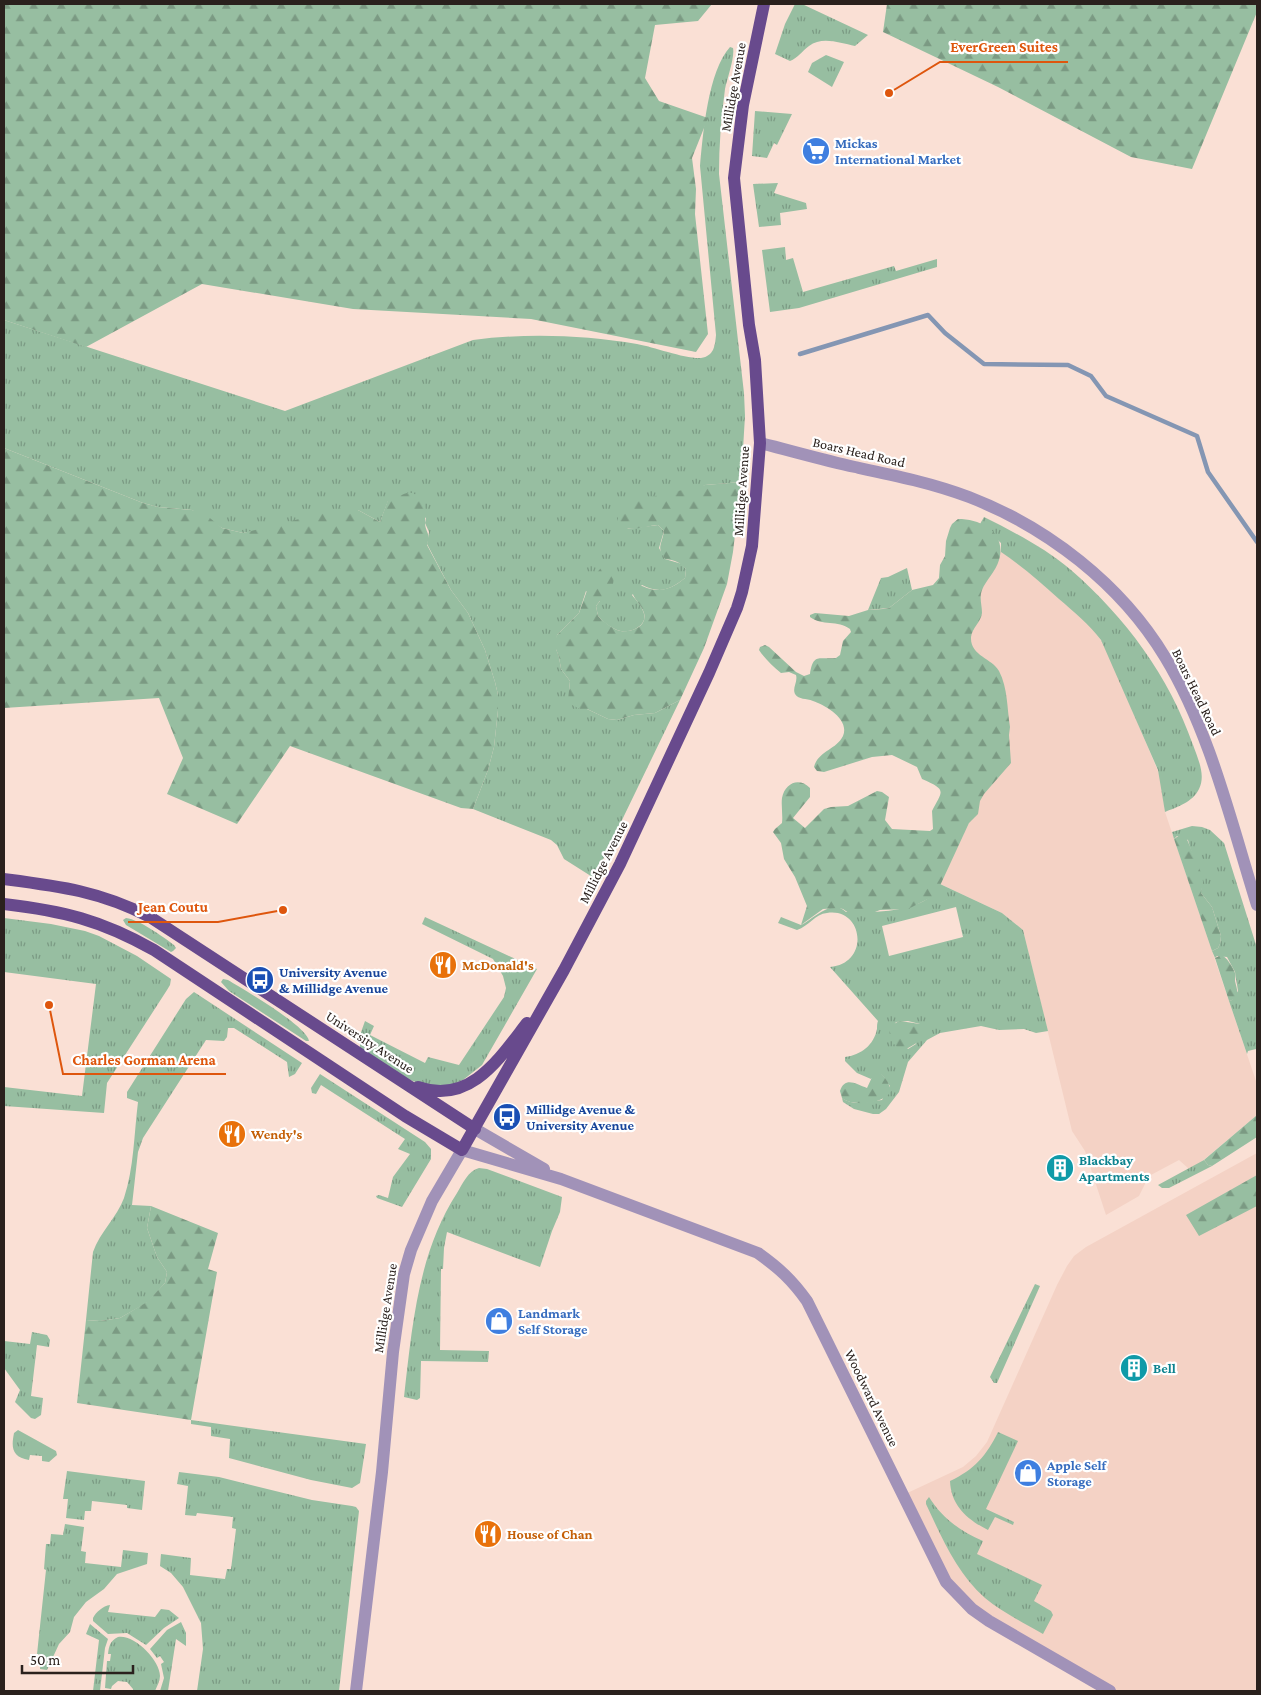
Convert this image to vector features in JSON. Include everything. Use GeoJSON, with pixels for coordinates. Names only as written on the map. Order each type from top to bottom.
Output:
{"type":"FeatureCollection","features":[{"type":"Feature","properties":{"kind":"main road","name":"Millidge Avenue"},"geometry":{"type":"LineString","coordinates":[[462,1150],[552,992],[620,864],[737,608],[752,546],[760,444],[755,360],[749,325],[734,178],[743,105],[764,4]]}},
{"type":"Feature","properties":{"kind":"main road","name":"Millidge Avenue"},"geometry":{"type":"LineString","coordinates":[[760,22],[770,4]]}},
{"type":"Feature","properties":{"kind":"main road","name":"University Avenue"},"geometry":{"type":"LineString","coordinates":[[4,879],[92,893],[150,917],[475,1129]]}},
{"type":"Feature","properties":{"kind":"main road"},"geometry":{"type":"LineString","coordinates":[[4,904],[64,913],[105,925],[126,934],[154,950],[397,1111],[462,1150]]}},
{"type":"Feature","properties":{"kind":"main road"},"geometry":{"type":"LineString","coordinates":[[403,1082],[441,1092],[453,1091],[472,1082],[499,1058],[552,992]]}},
{"type":"Feature","properties":{"kind":"street","name":"Boars Head Road"},"geometry":{"type":"LineString","coordinates":[[760,444],[897,476],[967,496],[996,508],[1032,528],[1071,554],[1097,576],[1145,629],[1165,656],[1181,688],[1208,751],[1257,904]]}},
{"type":"Feature","properties":{"kind":"street","name":"Woodward Avenue"},"geometry":{"type":"LineString","coordinates":[[475,1129],[561,1179]]}},
{"type":"Feature","properties":{"kind":"street","name":"Woodward Avenue"},"geometry":{"type":"LineString","coordinates":[[462,1150],[561,1179],[758,1253],[778,1267],[793,1281],[807,1301],[946,1582],[972,1609],[989,1621],[1110,1691]]}},
{"type":"Feature","properties":{"kind":"street","name":"Millidge Avenue"},"geometry":{"type":"LineString","coordinates":[[356,1691],[382,1472],[394,1343],[404,1274],[411,1250],[432,1201],[462,1150]]}},
{"type":"Feature","properties":{"kind":"shaded area"},"geometry":{"type":"Polygon","coordinates":[[[990,544],[1023,567],[1077,614],[1094,630],[1106,648],[1160,776],[1165,812],[1257,1084],[1257,1115],[1200,1163],[1189,1169],[1179,1160],[1149,1176],[1139,1196],[1106,1215],[1085,1151],[1072,1131],[1023,930],[1002,913],[940,884],[969,823],[950,625],[990,544]]]}},
{"type":"Feature","properties":{"kind":"shaded area"},"geometry":{"type":"Polygon","coordinates":[[[1257,1153],[1257,1691],[1110,1691],[958,1596],[903,1495],[963,1467],[976,1456],[987,1442],[1057,1285],[1074,1256],[1086,1247],[1257,1153]]]}},
{"type":"Feature","properties":{"kind":"green space"},"geometry":{"type":"Polygon","coordinates":[[[4,4],[712,4],[698,21],[655,25],[645,78],[659,101],[708,118],[692,158],[696,189],[695,214],[708,334],[696,352],[531,319],[353,309],[202,284],[86,347],[4,320],[4,4]]]}},
{"type":"Feature","properties":{"kind":"green space"},"geometry":{"type":"Polygon","coordinates":[[[795,4],[802,4],[868,35],[855,46],[831,41],[814,43],[790,61],[775,54],[785,24],[795,4]]]}},
{"type":"Feature","properties":{"kind":"green space"},"geometry":{"type":"Polygon","coordinates":[[[887,4],[1257,4],[1257,12],[1192,169],[1131,157],[998,87],[883,32],[887,4]]]}},
{"type":"Feature","properties":{"kind":"green space"},"geometry":{"type":"Polygon","coordinates":[[[730,47],[733,48],[733,52],[725,89],[719,174],[744,393],[745,416],[741,482],[705,485],[627,529],[658,525],[664,531],[659,548],[665,559],[682,564],[686,569],[685,578],[670,588],[660,590],[642,585],[632,595],[643,611],[644,621],[641,625],[627,631],[617,630],[609,626],[598,616],[596,606],[600,601],[586,591],[579,613],[557,635],[556,649],[561,669],[570,681],[569,691],[580,709],[587,709],[608,719],[617,720],[634,715],[655,713],[680,700],[594,878],[564,859],[557,845],[551,840],[473,809],[488,770],[494,747],[498,695],[485,650],[468,613],[451,590],[427,544],[429,532],[425,523],[426,518],[396,499],[388,501],[380,522],[358,510],[243,533],[222,528],[192,510],[158,507],[143,503],[4,448],[4,320],[285,411],[473,340],[514,336],[576,337],[637,344],[687,357],[705,357],[713,350],[716,335],[700,166],[705,121],[716,71],[730,47]]]}},
{"type":"Feature","properties":{"kind":"green space"},"geometry":{"type":"Polygon","coordinates":[[[826,55],[844,62],[832,87],[808,72],[812,63],[826,55]]]}},
{"type":"Feature","properties":{"kind":"green space"},"geometry":{"type":"Polygon","coordinates":[[[755,111],[792,114],[777,145],[774,143],[767,158],[752,156],[755,111]]]}},
{"type":"Feature","properties":{"kind":"green space"},"geometry":{"type":"Polygon","coordinates":[[[778,183],[774,193],[806,203],[807,209],[780,213],[781,225],[759,227],[753,184],[778,183]]]}},
{"type":"Feature","properties":{"kind":"green space"},"geometry":{"type":"Polygon","coordinates":[[[785,247],[786,260],[793,258],[803,292],[894,266],[896,271],[937,259],[937,267],[799,308],[770,312],[762,250],[785,247]]]}},
{"type":"Feature","properties":{"kind":"green space"},"geometry":{"type":"Polygon","coordinates":[[[4,448],[143,503],[158,507],[192,510],[205,514],[222,528],[243,533],[347,507],[358,510],[380,522],[388,500],[408,493],[418,496],[425,508],[425,526],[428,534],[427,545],[451,590],[468,613],[485,650],[498,695],[494,747],[488,770],[473,809],[461,808],[290,746],[237,824],[167,794],[183,758],[159,698],[4,708],[4,448]]]}},
{"type":"Feature","properties":{"kind":"green space"},"geometry":{"type":"Polygon","coordinates":[[[741,482],[733,552],[727,584],[704,648],[680,700],[655,713],[634,715],[617,720],[608,719],[587,709],[580,709],[572,705],[568,700],[570,681],[561,669],[554,644],[557,635],[579,613],[591,579],[601,568],[609,571],[614,577],[613,584],[596,606],[598,616],[614,629],[626,631],[636,629],[643,623],[644,618],[643,610],[632,592],[635,585],[662,590],[672,587],[685,578],[686,569],[684,567],[677,562],[665,559],[662,555],[660,546],[664,531],[658,525],[627,529],[618,525],[618,516],[628,502],[705,485],[741,482]]]}},
{"type":"Feature","properties":{"kind":"green space"},"geometry":{"type":"Polygon","coordinates":[[[984,517],[1040,548],[1071,570],[1110,608],[1144,650],[1172,695],[1199,761],[1202,778],[1201,784],[1196,794],[1189,801],[1165,812],[1158,770],[1101,640],[1076,613],[1031,574],[1001,552],[1001,543],[980,524],[984,517]]]}},
{"type":"Feature","properties":{"kind":"green space"},"geometry":{"type":"Polygon","coordinates":[[[958,519],[976,522],[990,529],[996,535],[1001,550],[996,568],[982,590],[982,613],[971,637],[974,648],[996,667],[1002,678],[1006,691],[1010,727],[1011,763],[984,794],[980,801],[978,814],[969,823],[934,896],[908,909],[880,910],[865,916],[853,916],[838,908],[823,909],[801,925],[807,906],[795,877],[784,859],[781,843],[773,832],[782,823],[782,798],[789,785],[797,782],[810,788],[810,797],[793,818],[805,828],[824,809],[848,806],[877,791],[889,797],[885,820],[892,829],[930,831],[933,829],[932,811],[941,791],[936,786],[922,779],[917,767],[892,755],[872,757],[824,772],[817,771],[814,767],[819,757],[840,741],[843,736],[843,724],[830,709],[797,696],[794,689],[796,675],[789,672],[781,673],[759,650],[760,647],[765,645],[769,647],[796,672],[804,676],[810,674],[813,663],[818,658],[836,658],[840,655],[843,641],[851,632],[850,629],[845,626],[815,620],[810,615],[815,613],[849,616],[868,610],[889,608],[912,590],[933,585],[939,578],[940,565],[945,556],[946,541],[950,528],[958,519]]]}},
{"type":"Feature","properties":{"kind":"green space"},"geometry":{"type":"Polygon","coordinates":[[[907,568],[912,590],[889,608],[868,610],[881,578],[888,577],[907,568]]]}},
{"type":"Feature","properties":{"kind":"green space"},"geometry":{"type":"Polygon","coordinates":[[[1192,826],[1210,830],[1224,843],[1257,948],[1257,1050],[1248,1051],[1247,1054],[1229,1001],[1232,1000],[1238,991],[1235,972],[1227,957],[1217,956],[1215,958],[1212,951],[1218,948],[1221,936],[1212,907],[1201,893],[1199,873],[1188,840],[1177,836],[1174,839],[1172,832],[1192,826]]]}},
{"type":"Feature","properties":{"kind":"green space"},"geometry":{"type":"Polygon","coordinates":[[[1180,835],[1186,837],[1202,875],[1201,893],[1212,907],[1221,936],[1218,948],[1212,951],[1174,839],[1180,835]]]}},
{"type":"Feature","properties":{"kind":"green space"},"geometry":{"type":"Polygon","coordinates":[[[940,884],[1002,913],[1023,930],[1048,1031],[1036,1033],[1024,1029],[999,1030],[981,1026],[940,1033],[927,1040],[908,1062],[899,1092],[886,1109],[879,1114],[873,1114],[854,1109],[843,1102],[842,1098],[857,1103],[882,1100],[890,1086],[880,1074],[877,1073],[871,1079],[857,1073],[845,1061],[845,1057],[856,1054],[870,1044],[875,1035],[878,1021],[830,967],[843,963],[852,956],[857,947],[855,926],[848,918],[839,913],[823,914],[797,930],[778,923],[781,917],[801,925],[823,911],[834,907],[846,912],[898,909],[924,901],[934,894],[940,884]],[[956,907],[882,926],[889,956],[963,937],[956,907]],[[908,1021],[896,1022],[890,1032],[908,1049],[916,1044],[920,1024],[908,1021]]]}},
{"type":"Feature","properties":{"kind":"green space"},"geometry":{"type":"Polygon","coordinates":[[[425,917],[537,969],[482,1065],[463,1080],[446,1087],[426,1086],[405,1078],[360,1048],[360,1035],[365,1021],[374,1026],[370,1035],[425,1063],[428,1057],[459,1065],[504,997],[506,988],[503,976],[493,959],[422,924],[425,917]]]}},
{"type":"Feature","properties":{"kind":"green space"},"geometry":{"type":"Polygon","coordinates":[[[4,918],[51,924],[99,936],[137,956],[171,979],[167,990],[107,1083],[104,1113],[4,1106],[4,1087],[82,1096],[96,984],[4,972],[4,918]]]}},
{"type":"Feature","properties":{"kind":"green space"},"geometry":{"type":"Polygon","coordinates":[[[126,918],[132,919],[151,929],[176,948],[171,952],[126,925],[123,920],[126,918]]]}},
{"type":"Feature","properties":{"kind":"green space"},"geometry":{"type":"Polygon","coordinates":[[[1221,955],[1229,962],[1235,974],[1237,996],[1229,1001],[1215,958],[1221,955]]]}},
{"type":"Feature","properties":{"kind":"green space"},"geometry":{"type":"Polygon","coordinates":[[[223,979],[247,991],[286,1017],[306,1034],[309,1041],[306,1041],[229,991],[221,982],[223,979]]]}},
{"type":"Feature","properties":{"kind":"green space"},"geometry":{"type":"Polygon","coordinates":[[[194,992],[302,1063],[295,1074],[289,1077],[287,1062],[234,1028],[228,1028],[227,1037],[224,1041],[206,1040],[143,1138],[138,1152],[132,1205],[151,1206],[147,1228],[157,1257],[167,1272],[165,1283],[148,1302],[120,1318],[100,1321],[86,1320],[93,1252],[121,1205],[130,1175],[138,1102],[127,1098],[127,1092],[186,999],[194,992]]]}},
{"type":"Feature","properties":{"kind":"green space"},"geometry":{"type":"Polygon","coordinates":[[[900,1021],[920,1024],[926,1031],[920,1041],[903,1051],[895,1045],[890,1036],[891,1027],[900,1021]]]}},
{"type":"Feature","properties":{"kind":"green space"},"geometry":{"type":"Polygon","coordinates":[[[877,1072],[884,1077],[889,1085],[891,1091],[888,1095],[868,1103],[853,1103],[842,1098],[840,1091],[842,1086],[851,1082],[867,1088],[873,1075],[877,1072]]]}},
{"type":"Feature","properties":{"kind":"green space"},"geometry":{"type":"Polygon","coordinates":[[[320,1074],[425,1142],[431,1149],[431,1159],[402,1207],[376,1196],[388,1198],[393,1177],[410,1154],[398,1149],[405,1139],[321,1085],[316,1094],[312,1093],[311,1088],[320,1074]]]}},
{"type":"Feature","properties":{"kind":"green space"},"geometry":{"type":"Polygon","coordinates":[[[1257,1115],[1257,1137],[1212,1166],[1208,1165],[1204,1160],[1257,1115]]]}},
{"type":"Feature","properties":{"kind":"green space"},"geometry":{"type":"Polygon","coordinates":[[[1204,1160],[1208,1165],[1212,1166],[1169,1188],[1162,1188],[1158,1185],[1204,1160]]]}},
{"type":"Feature","properties":{"kind":"green space"},"geometry":{"type":"Polygon","coordinates":[[[479,1168],[487,1169],[562,1197],[560,1212],[540,1267],[447,1232],[443,1269],[441,1269],[440,1350],[489,1351],[488,1362],[421,1361],[420,1398],[417,1400],[404,1397],[414,1318],[425,1265],[433,1240],[464,1181],[472,1172],[479,1168]]]}},
{"type":"Feature","properties":{"kind":"green space"},"geometry":{"type":"Polygon","coordinates":[[[1257,1175],[1257,1206],[1199,1236],[1186,1215],[1257,1175]]]}},
{"type":"Feature","properties":{"kind":"green space"},"geometry":{"type":"Polygon","coordinates":[[[151,1206],[218,1233],[208,1269],[217,1272],[191,1420],[77,1403],[86,1320],[100,1321],[120,1318],[147,1302],[165,1283],[167,1272],[157,1257],[147,1228],[151,1206]]]}},
{"type":"Feature","properties":{"kind":"green space"},"geometry":{"type":"Polygon","coordinates":[[[1035,1284],[1040,1286],[997,1383],[994,1383],[990,1377],[1035,1284]]]}},
{"type":"Feature","properties":{"kind":"green space"},"geometry":{"type":"Polygon","coordinates":[[[32,1332],[47,1335],[50,1340],[49,1347],[37,1345],[31,1396],[43,1398],[41,1415],[35,1419],[31,1418],[15,1402],[20,1390],[4,1368],[4,1341],[30,1344],[32,1332]]]}},
{"type":"Feature","properties":{"kind":"green space"},"geometry":{"type":"Polygon","coordinates":[[[191,1420],[366,1444],[360,1483],[352,1488],[311,1480],[229,1458],[230,1439],[211,1436],[211,1427],[191,1424],[191,1420]]]}},
{"type":"Feature","properties":{"kind":"green space"},"geometry":{"type":"Polygon","coordinates":[[[18,1430],[56,1451],[57,1455],[49,1462],[42,1461],[42,1456],[30,1455],[29,1460],[19,1457],[13,1447],[14,1433],[18,1430]]]}},
{"type":"Feature","properties":{"kind":"green space"},"geometry":{"type":"Polygon","coordinates":[[[998,1432],[1018,1441],[986,1509],[1014,1522],[1013,1525],[995,1517],[988,1530],[967,1517],[957,1505],[951,1490],[950,1481],[959,1477],[979,1461],[998,1432]]]}},
{"type":"Feature","properties":{"kind":"green space"},"geometry":{"type":"Polygon","coordinates":[[[67,1471],[145,1481],[142,1510],[127,1508],[127,1505],[92,1501],[91,1511],[85,1511],[84,1520],[66,1518],[68,1499],[63,1499],[67,1471]]]}},
{"type":"Feature","properties":{"kind":"green space"},"geometry":{"type":"Polygon","coordinates":[[[179,1472],[219,1477],[312,1500],[352,1506],[356,1507],[359,1511],[339,1691],[197,1691],[203,1649],[201,1623],[183,1587],[171,1573],[160,1566],[161,1554],[191,1558],[190,1575],[225,1579],[227,1569],[231,1569],[236,1529],[232,1528],[233,1517],[197,1513],[196,1516],[185,1515],[188,1486],[177,1484],[179,1472]]]}},
{"type":"Feature","properties":{"kind":"green space"},"geometry":{"type":"Polygon","coordinates":[[[929,1497],[940,1512],[953,1524],[983,1541],[977,1554],[1042,1585],[1034,1601],[1051,1611],[1053,1615],[1043,1634],[992,1603],[975,1588],[958,1566],[938,1529],[926,1504],[929,1497]]]}},
{"type":"Feature","properties":{"kind":"green space"},"geometry":{"type":"Polygon","coordinates":[[[65,1524],[84,1527],[81,1551],[86,1552],[85,1563],[121,1567],[123,1550],[148,1553],[147,1564],[117,1574],[104,1589],[86,1602],[74,1617],[70,1632],[59,1644],[47,1670],[40,1669],[41,1655],[37,1654],[46,1570],[44,1569],[46,1544],[50,1544],[51,1534],[63,1535],[65,1524]]]}},
{"type":"Feature","properties":{"kind":"green space"},"geometry":{"type":"Polygon","coordinates":[[[110,1605],[108,1612],[155,1617],[161,1609],[169,1610],[179,1618],[164,1628],[146,1645],[127,1633],[108,1634],[93,1621],[98,1612],[110,1605]]]}},
{"type":"Feature","properties":{"kind":"green space"},"geometry":{"type":"Polygon","coordinates":[[[181,1622],[186,1633],[186,1646],[176,1639],[168,1691],[160,1691],[164,1678],[161,1664],[164,1662],[160,1656],[157,1658],[150,1649],[167,1630],[181,1622]]]}},
{"type":"Feature","properties":{"kind":"green space"},"geometry":{"type":"Polygon","coordinates":[[[90,1624],[108,1639],[105,1648],[100,1691],[93,1691],[99,1640],[86,1634],[90,1624]]]}},
{"type":"Feature","properties":{"kind":"green space"},"geometry":{"type":"Polygon","coordinates":[[[118,1637],[124,1637],[138,1644],[145,1649],[156,1663],[160,1676],[155,1691],[133,1691],[127,1682],[118,1681],[111,1689],[105,1688],[107,1661],[110,1661],[111,1654],[108,1654],[109,1649],[112,1642],[118,1637]]]}},
{"type":"Feature","properties":{"kind":"waterway"},"geometry":{"type":"LineString","coordinates":[[800,354],[928,315],[945,333],[984,364],[1068,365],[1091,376],[1106,396],[1197,436],[1208,472],[1257,542]]}},
{"type":"Feature","properties":{"kind":"place","name":"EverGreen Suites"},"geometry":{"type":"Point","coordinates":[889,93]}},
{"type":"Feature","properties":{"kind":"place","name":"Mickas International Market"},"geometry":{"type":"Point","coordinates":[816,151]}},
{"type":"Feature","properties":{"kind":"place","name":"Jean Coutu"},"geometry":{"type":"Point","coordinates":[283,910]}},
{"type":"Feature","properties":{"kind":"place","name":"McDonald's"},"geometry":{"type":"Point","coordinates":[443,965]}},
{"type":"Feature","properties":{"kind":"place","name":"University Avenue & Millidge Avenue"},"geometry":{"type":"Point","coordinates":[260,980]}},
{"type":"Feature","properties":{"kind":"place","name":"Charles Gorman Arena"},"geometry":{"type":"Point","coordinates":[49,1005]}},
{"type":"Feature","properties":{"kind":"place","name":"Millidge Avenue & University Avenue"},"geometry":{"type":"Point","coordinates":[507,1117]}},
{"type":"Feature","properties":{"kind":"place","name":"Wendy's"},"geometry":{"type":"Point","coordinates":[232,1134]}},
{"type":"Feature","properties":{"kind":"place","name":"Blackbay Apartments"},"geometry":{"type":"Point","coordinates":[1060,1168]}},
{"type":"Feature","properties":{"kind":"place","name":"Landmark Self Storage"},"geometry":{"type":"Point","coordinates":[499,1321]}},
{"type":"Feature","properties":{"kind":"place","name":"Bell"},"geometry":{"type":"Point","coordinates":[1134,1368]}},
{"type":"Feature","properties":{"kind":"place","name":"Apple Self Storage"},"geometry":{"type":"Point","coordinates":[1028,1473]}},
{"type":"Feature","properties":{"kind":"place","name":"House of Chan"},"geometry":{"type":"Point","coordinates":[488,1534]}}]}
